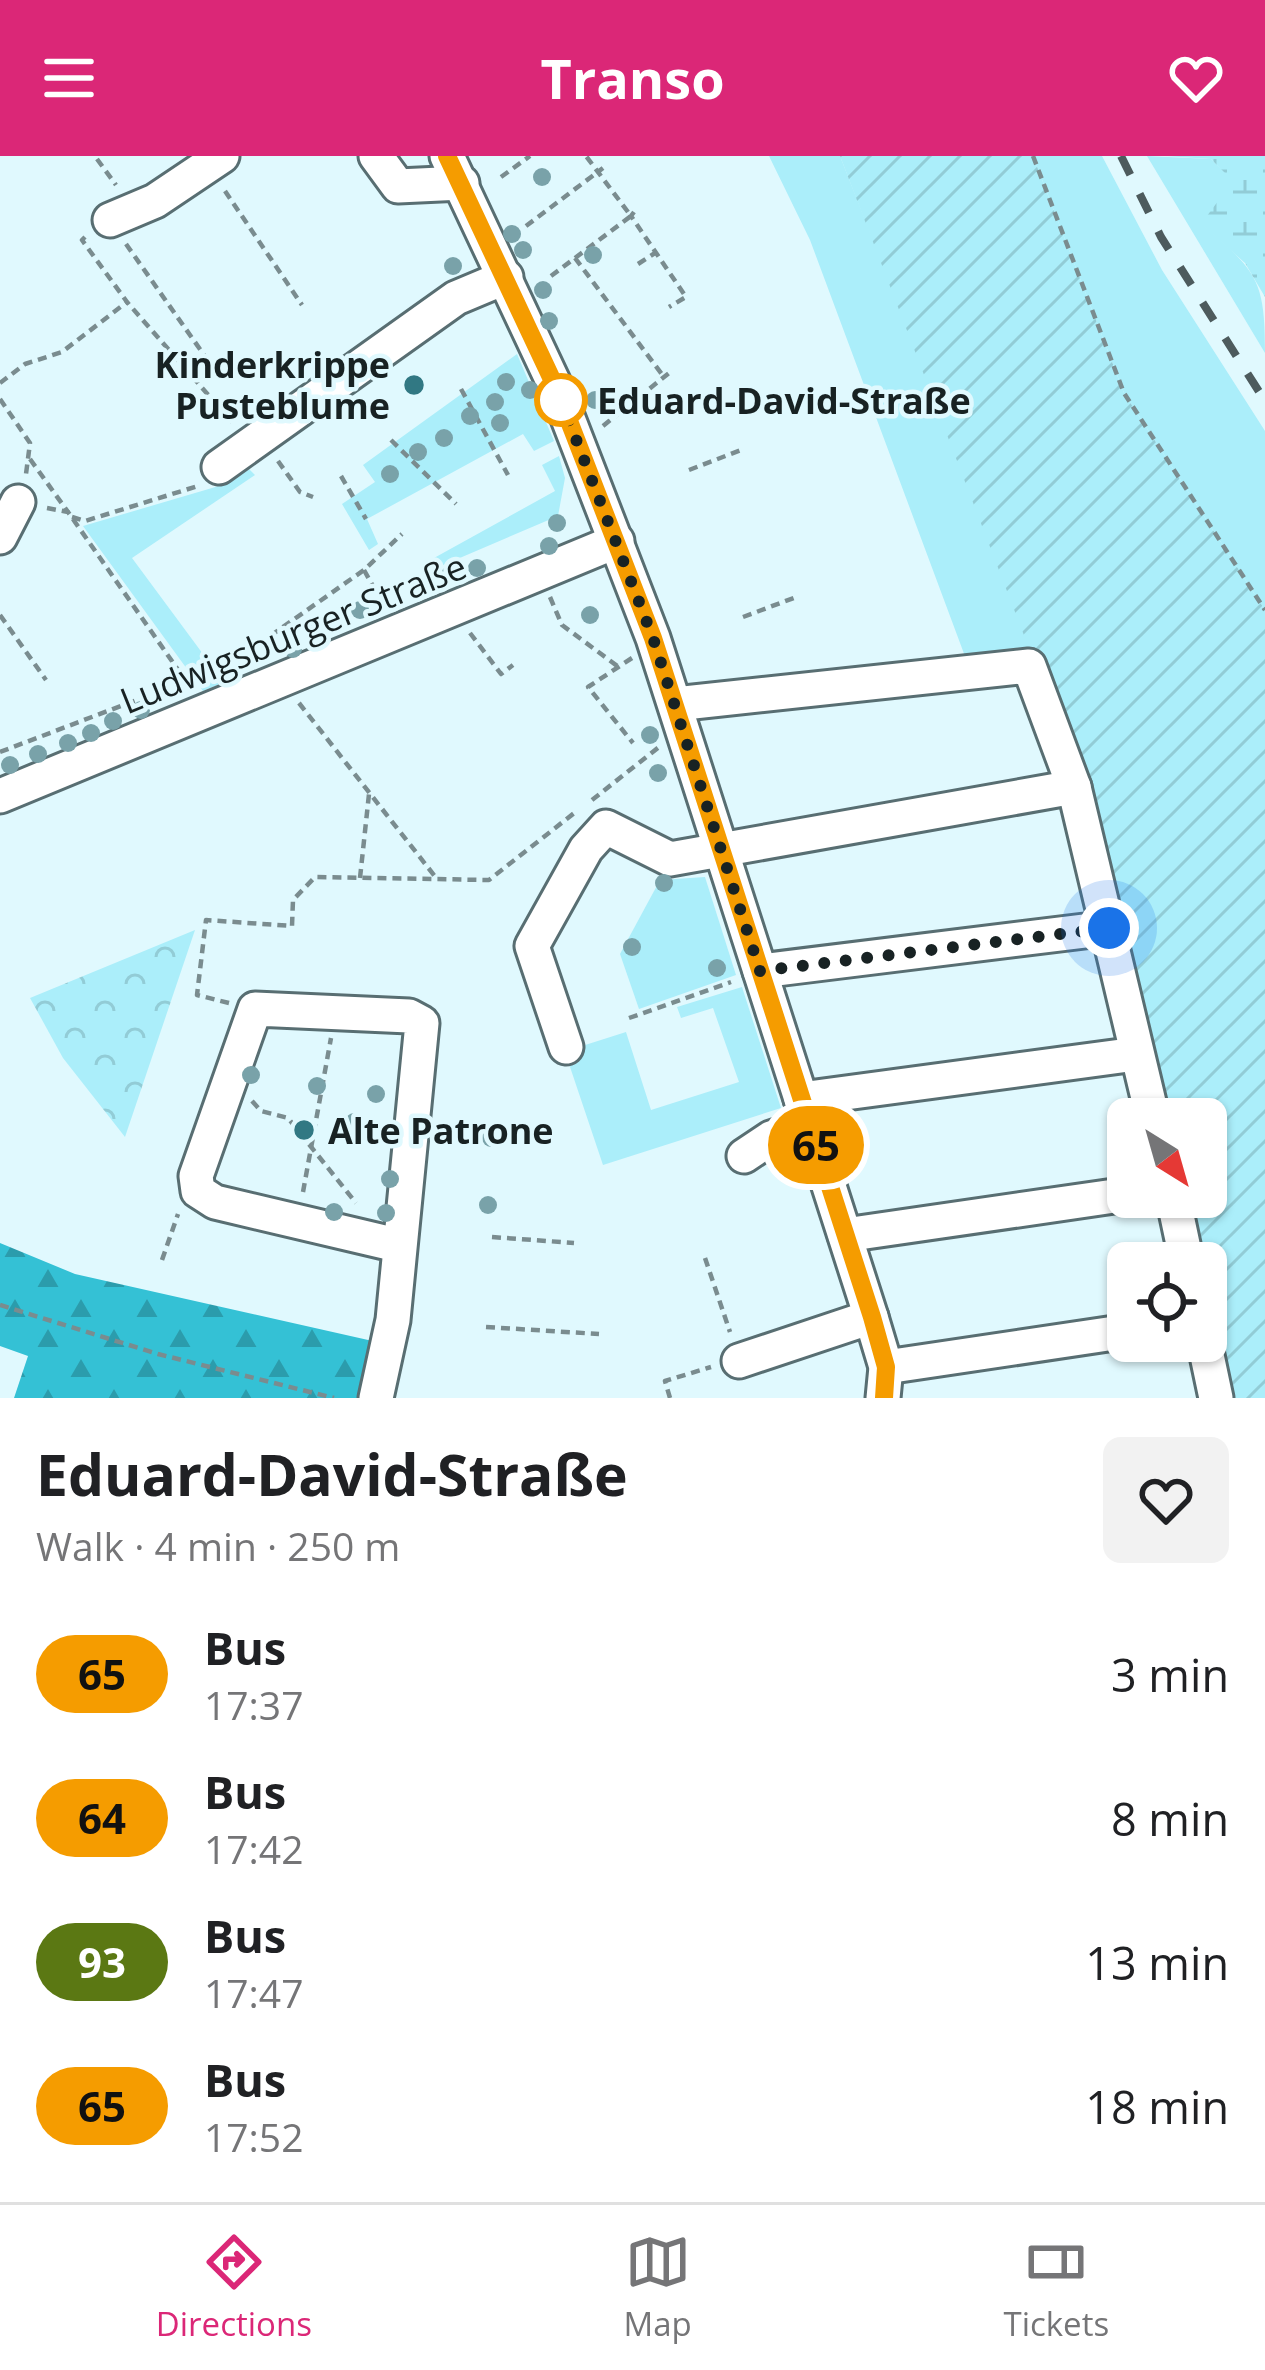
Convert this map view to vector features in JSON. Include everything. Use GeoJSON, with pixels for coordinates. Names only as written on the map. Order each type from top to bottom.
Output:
{"type":"FeatureCollection","features":[{"type":"Feature","properties":{"kind":"street"},"geometry":{"type":"LineString","coordinates":[[376,156],[398,186],[454,170],[579,445],[679,717],[872,1317],[885,1383],[1107,1335]]}},
{"type":"Feature","properties":{"kind":"street"},"geometry":{"type":"LineString","coordinates":[[110,220],[154,201],[215,161]]}},
{"type":"Feature","properties":{"kind":"street"},"geometry":{"type":"LineString","coordinates":[[220,467],[456,298],[506,277]]}},
{"type":"Feature","properties":{"kind":"street"},"geometry":{"type":"LineString","coordinates":[[0,537],[18,502]]}},
{"type":"Feature","properties":{"kind":"street","name":"Ludwigsburger Straße"},"geometry":{"type":"LineString","coordinates":[[0,796],[616,542]]}},
{"type":"Feature","properties":{"kind":"street"},"geometry":{"type":"LineString","coordinates":[[679,717],[1029,666],[1075,788],[1148,1098]]}},
{"type":"Feature","properties":{"kind":"street"},"geometry":{"type":"LineString","coordinates":[[566,1047],[532,946],[586,849],[606,827],[670,859],[720,846],[1075,788]]}},
{"type":"Feature","properties":{"kind":"street"},"geometry":{"type":"LineString","coordinates":[[760,971],[1109,928]]}},
{"type":"Feature","properties":{"kind":"street"},"geometry":{"type":"LineString","coordinates":[[376,1398],[393,1320],[390,1243],[422,1023],[409,1016],[255,1009],[196,1185],[215,1202],[390,1243]]}},
{"type":"Feature","properties":{"kind":"street"},"geometry":{"type":"LineString","coordinates":[[744,1156],[806,1112],[1136,1054]]}},
{"type":"Feature","properties":{"kind":"street"},"geometry":{"type":"LineString","coordinates":[[845,1234],[1107,1197]]}},
{"type":"Feature","properties":{"kind":"street"},"geometry":{"type":"LineString","coordinates":[[739,1361],[872,1317]]}},
{"type":"Feature","properties":{"kind":"street"},"geometry":{"type":"LineString","coordinates":[[1208,1362],[1216,1398]]}},
{"type":"Feature","properties":{"kind":"path"},"geometry":{"type":"LineString","coordinates":[[501,177],[530,156]]}},
{"type":"Feature","properties":{"kind":"path"},"geometry":{"type":"LineString","coordinates":[[586,156],[633,214],[686,297],[669,307]]}},
{"type":"Feature","properties":{"kind":"path"},"geometry":{"type":"LineString","coordinates":[[1033,156],[1124,393],[1265,610]]}},
{"type":"Feature","properties":{"kind":"path"},"geometry":{"type":"LineString","coordinates":[[215,161],[302,305]]}},
{"type":"Feature","properties":{"kind":"path"},"geometry":{"type":"LineString","coordinates":[[526,226],[600,170]]}},
{"type":"Feature","properties":{"kind":"path"},"geometry":{"type":"LineString","coordinates":[[551,276],[633,214]]}},
{"type":"Feature","properties":{"kind":"path"},"geometry":{"type":"LineString","coordinates":[[110,220],[216,372]]}},
{"type":"Feature","properties":{"kind":"path"},"geometry":{"type":"LineString","coordinates":[[82,240],[127,302],[229,419]]}},
{"type":"Feature","properties":{"kind":"path"},"geometry":{"type":"LineString","coordinates":[[638,264],[655,253]]}},
{"type":"Feature","properties":{"kind":"path"},"geometry":{"type":"LineString","coordinates":[[575,258],[666,375],[579,445]]}},
{"type":"Feature","properties":{"kind":"path"},"geometry":{"type":"LineString","coordinates":[[0,383],[26,364],[62,352],[127,302]]}},
{"type":"Feature","properties":{"kind":"path"},"geometry":{"type":"LineString","coordinates":[[461,388],[508,475]]}},
{"type":"Feature","properties":{"kind":"path"},"geometry":{"type":"LineString","coordinates":[[0,399],[30,443],[30,459],[208,710]]}},
{"type":"Feature","properties":{"kind":"path"},"geometry":{"type":"LineString","coordinates":[[262,437],[300,493],[313,497]]}},
{"type":"Feature","properties":{"kind":"path"},"geometry":{"type":"LineString","coordinates":[[392,440],[456,504]]}},
{"type":"Feature","properties":{"kind":"path"},"geometry":{"type":"LineString","coordinates":[[689,470],[741,450]]}},
{"type":"Feature","properties":{"kind":"path"},"geometry":{"type":"LineString","coordinates":[[18,502],[85,521],[203,485],[220,467]]}},
{"type":"Feature","properties":{"kind":"path"},"geometry":{"type":"LineString","coordinates":[[341,476],[366,519]]}},
{"type":"Feature","properties":{"kind":"path"},"geometry":{"type":"LineString","coordinates":[[246,653],[364,569],[402,534]]}},
{"type":"Feature","properties":{"kind":"path"},"geometry":{"type":"LineString","coordinates":[[364,569],[398,633]]}},
{"type":"Feature","properties":{"kind":"path"},"geometry":{"type":"LineString","coordinates":[[539,574],[562,625],[620,668]]}},
{"type":"Feature","properties":{"kind":"path"},"geometry":{"type":"LineString","coordinates":[[743,616],[799,596]]}},
{"type":"Feature","properties":{"kind":"path"},"geometry":{"type":"LineString","coordinates":[[452,610],[501,674],[513,665]]}},
{"type":"Feature","properties":{"kind":"path"},"geometry":{"type":"LineString","coordinates":[[0,615],[46,680]]}},
{"type":"Feature","properties":{"kind":"path"},"geometry":{"type":"LineString","coordinates":[[632,658],[588,687],[633,743]]}},
{"type":"Feature","properties":{"kind":"path"},"geometry":{"type":"LineString","coordinates":[[281,680],[437,879]]}},
{"type":"Feature","properties":{"kind":"path"},"geometry":{"type":"LineString","coordinates":[[0,752],[147,696],[161,699]]}},
{"type":"Feature","properties":{"kind":"path"},"geometry":{"type":"LineString","coordinates":[[255,1009],[197,995],[206,920],[292,926],[293,900],[315,877],[489,880],[679,717]]}},
{"type":"Feature","properties":{"kind":"path"},"geometry":{"type":"LineString","coordinates":[[360,878],[369,793]]}},
{"type":"Feature","properties":{"kind":"path"},"geometry":{"type":"LineString","coordinates":[[628,1018],[760,971]]}},
{"type":"Feature","properties":{"kind":"path"},"geometry":{"type":"LineString","coordinates":[[298,1222],[336,1010]]}},
{"type":"Feature","properties":{"kind":"path"},"geometry":{"type":"LineString","coordinates":[[229,1077],[261,1111],[288,1118],[390,1243]]}},
{"type":"Feature","properties":{"kind":"path"},"geometry":{"type":"LineString","coordinates":[[162,1260],[184,1195],[196,1185]]}},
{"type":"Feature","properties":{"kind":"path"},"geometry":{"type":"LineString","coordinates":[[492,1238],[574,1243]]}},
{"type":"Feature","properties":{"kind":"path"},"geometry":{"type":"LineString","coordinates":[[670,1398],[664,1381],[739,1361],[705,1258]]}},
{"type":"Feature","properties":{"kind":"path"},"geometry":{"type":"LineString","coordinates":[[0,1305],[158,1354],[334,1398]]}},
{"type":"Feature","properties":{"kind":"path"},"geometry":{"type":"LineString","coordinates":[[485,1327],[599,1334]]}},
{"type":"Feature","properties":{"kind":"green space"},"geometry":{"type":"Polygon","coordinates":[[[769,156],[840,156],[1034,650],[966,659],[810,240],[769,156]]]}},
{"type":"Feature","properties":{"kind":"green space"},"geometry":{"type":"Polygon","coordinates":[[[840,156],[1033,156],[1124,393],[1265,610],[1265,1398],[1224,1398],[1215,1362],[1227,1362],[1227,1242],[1188,1242],[1183,1218],[1227,1218],[1227,1098],[1157,1098],[1086,797],[840,156]]]}},
{"type":"Feature","properties":{"kind":"green space"},"geometry":{"type":"Polygon","coordinates":[[[1033,156],[1102,156],[1162,270],[1265,431],[1265,610],[1124,393],[1033,156]]]}},
{"type":"Feature","properties":{"kind":"green space"},"geometry":{"type":"Polygon","coordinates":[[[1147,156],[1211,159],[1234,181],[1202,224],[1254,279],[1263,308],[1265,353],[1147,156]]]}},
{"type":"Feature","properties":{"kind":"green space"},"geometry":{"type":"Polygon","coordinates":[[[1164,156],[1265,156],[1265,297],[1245,263],[1201,224],[1233,181],[1211,159],[1164,156]]]}},
{"type":"Feature","properties":{"kind":"green space"},"geometry":{"type":"Polygon","coordinates":[[[517,354],[554,441],[534,451],[523,434],[367,519],[378,544],[369,550],[342,504],[375,482],[363,465],[517,354]]]}},
{"type":"Feature","properties":{"kind":"green space"},"geometry":{"type":"Polygon","coordinates":[[[559,456],[565,478],[558,516],[434,569],[434,558],[555,491],[542,465],[559,456]]]}},
{"type":"Feature","properties":{"kind":"green space"},"geometry":{"type":"Polygon","coordinates":[[[249,469],[255,475],[132,558],[217,673],[236,666],[242,675],[203,691],[83,526],[229,483],[249,469]]]}},
{"type":"Feature","properties":{"kind":"green space"},"geometry":{"type":"Polygon","coordinates":[[[705,877],[736,975],[639,1009],[620,954],[660,880],[705,877]]]}},
{"type":"Feature","properties":{"kind":"green space"},"geometry":{"type":"Polygon","coordinates":[[[195,930],[125,1137],[63,1058],[30,998],[195,930]]]}},
{"type":"Feature","properties":{"kind":"green space"},"geometry":{"type":"Polygon","coordinates":[[[742,987],[781,1108],[603,1165],[567,1058],[560,1053],[626,1032],[651,1110],[739,1082],[713,1008],[681,1018],[677,1007],[742,987]]]}},
{"type":"Feature","properties":{"kind":"green space"},"geometry":{"type":"Polygon","coordinates":[[[0,1243],[75,1274],[377,1342],[360,1398],[14,1398],[28,1356],[0,1346],[0,1243]]]}},
{"type":"Feature","properties":{"kind":"railway"},"geometry":{"type":"LineString","coordinates":[[1121,156],[1161,237],[1265,401]]}},
{"type":"Feature","properties":{"kind":"bus line","name":"65"},"geometry":{"type":"LineString","coordinates":[[447,156],[557,390],[653,638],[872,1317],[886,1367],[884,1398]]}},
{"type":"Feature","properties":{"kind":"place","name":"Kinderkrippe Pusteblume"},"geometry":{"type":"Point","coordinates":[414,385]}},
{"type":"Feature","properties":{"kind":"place","name":"Eduard-David-Straße"},"geometry":{"type":"Point","coordinates":[561,400]}},
{"type":"Feature","properties":{"kind":"place","name":"Alte Patrone"},"geometry":{"type":"Point","coordinates":[304,1130]}},
{"type":"Feature","properties":{"kind":"route"},"geometry":{"type":"LineString","coordinates":[[561,400],[557,390],[653,638],[760,971],[1109,928]]}}]}
